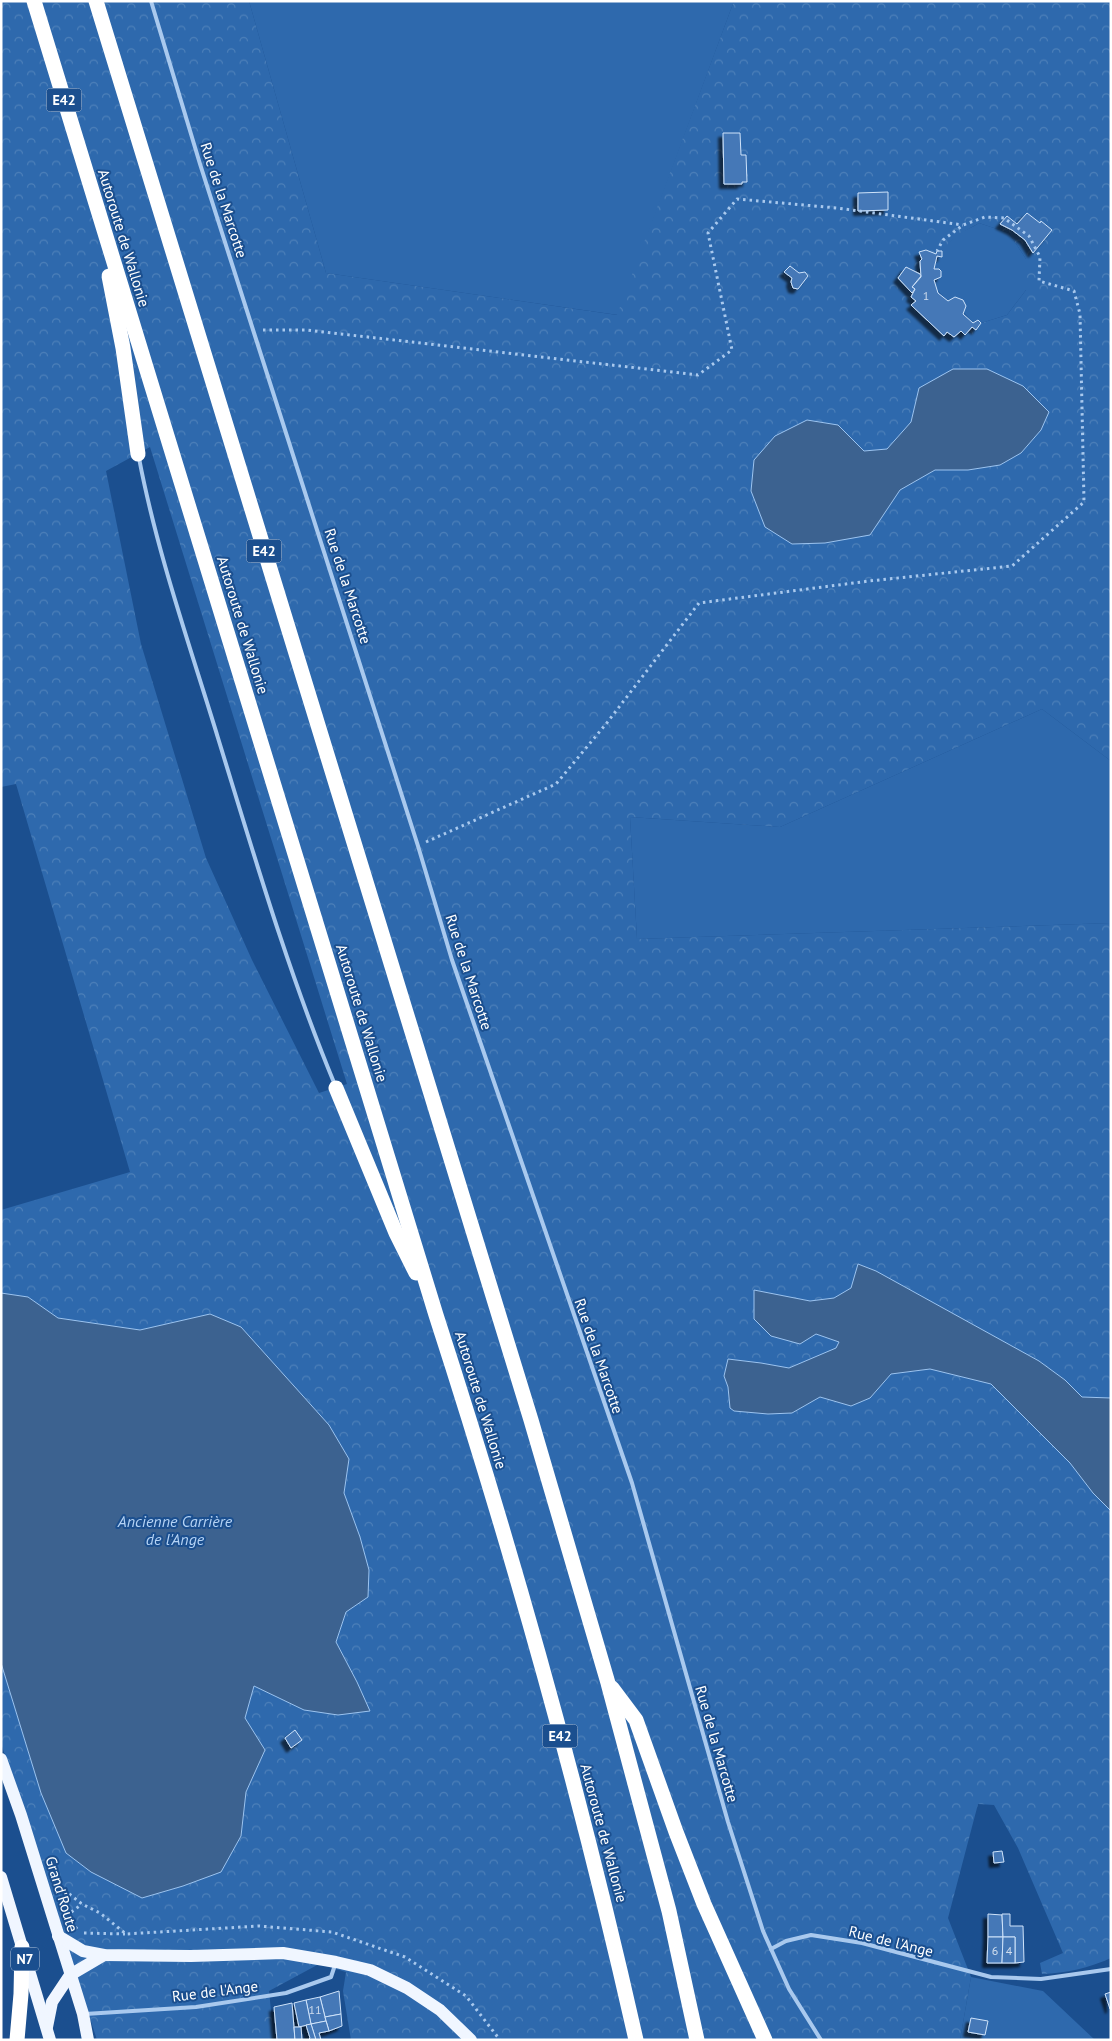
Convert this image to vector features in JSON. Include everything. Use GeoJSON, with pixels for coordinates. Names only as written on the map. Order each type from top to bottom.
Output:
{"type":"FeatureCollection","features":[{"type":"Feature","properties":{"kind":"highway","name":"Autoroute de Wallonie"},"geometry":{"type":"LineString","coordinates":[[34,1],[436,1315],[475,1436],[552,1704],[610,1926],[636,2040]]}},
{"type":"Feature","properties":{"kind":"highway","name":"E42"},"geometry":{"type":"LineString","coordinates":[[96,1],[531,1420],[608,1683],[668,1911],[697,2040]]}},
{"type":"Feature","properties":{"kind":"highway"},"geometry":{"type":"LineString","coordinates":[[94,198],[123,348],[138,454]]}},
{"type":"Feature","properties":{"kind":"highway"},"geometry":{"type":"LineString","coordinates":[[336,1088],[396,1233],[436,1315]]}},
{"type":"Feature","properties":{"kind":"highway"},"geometry":{"type":"LineString","coordinates":[[608,1683],[636,1720],[704,1904],[765,2040]]}},
{"type":"Feature","properties":{"kind":"highway"},"geometry":{"type":"LineString","coordinates":[[17,2040],[22,1948]]}},
{"type":"Feature","properties":{"kind":"main road","name":"Grand'Route"},"geometry":{"type":"LineString","coordinates":[[1,1759],[21,1815],[83,2014],[88,2040]]}},
{"type":"Feature","properties":{"kind":"main road","name":"N7"},"geometry":{"type":"LineString","coordinates":[[1,1877],[48,2034]]}},
{"type":"Feature","properties":{"kind":"main road"},"geometry":{"type":"LineString","coordinates":[[58,1936],[83,1951],[104,1955],[191,1956],[284,1953],[370,1970],[407,1988],[440,2010],[471,2040]]}},
{"type":"Feature","properties":{"kind":"main road"},"geometry":{"type":"LineString","coordinates":[[48,2034],[52,2002],[70,1975],[104,1955]]}},
{"type":"Feature","properties":{"kind":"lane","name":"Rue de la Marcotte"},"geometry":{"type":"LineString","coordinates":[[151,1],[200,164],[255,331],[418,846],[452,960],[632,1483],[728,1822],[763,1932],[771,1948]]}},
{"type":"Feature","properties":{"kind":"lane"},"geometry":{"type":"LineString","coordinates":[[138,454],[146,498],[172,591],[285,954],[310,1025],[336,1088]]}},
{"type":"Feature","properties":{"kind":"lane","name":"Rue de l'Ange"},"geometry":{"type":"LineString","coordinates":[[771,1948],[786,1941],[810,1935],[862,1943],[991,1977],[1041,1979],[1111,1969]]}},
{"type":"Feature","properties":{"kind":"lane"},"geometry":{"type":"LineString","coordinates":[[771,1948],[789,1989],[821,2040]]}},
{"type":"Feature","properties":{"kind":"lane","name":"Rue de l'Ange"},"geometry":{"type":"LineString","coordinates":[[83,2014],[196,2007],[286,1993],[332,1977],[336,1962]]}},
{"type":"Feature","properties":{"kind":"path"},"geometry":{"type":"LineString","coordinates":[[255,331],[307,330],[698,375],[732,350],[708,233],[737,199],[837,208],[963,225]]}},
{"type":"Feature","properties":{"kind":"path"},"geometry":{"type":"LineString","coordinates":[[418,846],[556,784],[606,724],[699,603],[869,581],[1012,566],[1084,502],[1080,314],[1074,291],[1039,281],[1040,257],[1029,236],[1004,218],[985,217],[963,225],[943,240],[937,251]]}},
{"type":"Feature","properties":{"kind":"path"},"geometry":{"type":"LineString","coordinates":[[82,1904],[70,1913],[73,1924],[81,1933],[94,1935],[126,1934]]}},
{"type":"Feature","properties":{"kind":"green space"},"geometry":{"type":"Polygon","coordinates":[[[1,1],[249,1],[326,273],[617,315],[734,1],[1111,1],[1111,761],[1042,709],[780,827],[630,817],[637,939],[1111,923],[1111,1398],[1082,1397],[1065,1380],[1039,1361],[876,1271],[858,1264],[851,1288],[834,1298],[810,1301],[754,1290],[800,1344],[816,1334],[839,1341],[837,1348],[789,1368],[728,1359],[724,1376],[728,1387],[730,1408],[734,1411],[768,1414],[792,1413],[820,1397],[851,1406],[870,1398],[891,1374],[930,1369],[991,1384],[1070,1463],[1093,1493],[1111,1511],[1111,1958],[1077,1969],[1042,1974],[1040,1963],[1063,1953],[1018,1848],[994,1805],[978,1804],[948,1918],[971,1977],[960,2040],[351,2040],[343,1991],[346,1972],[319,1964],[269,1991],[274,2040],[97,2040],[1,1743],[1,1663],[41,1793],[142,1898],[183,1886],[220,1872],[241,1836],[246,1792],[265,1750],[245,1718],[254,1686],[304,1710],[369,1711],[357,1682],[336,1642],[346,1612],[368,1597],[360,1537],[344,1493],[349,1459],[329,1425],[241,1327],[210,1314],[140,1330],[58,1318],[28,1297],[1,1293],[1,1210],[130,1172],[16,784],[1,787],[1,1]],[[979,223],[962,233],[948,245],[942,257],[937,257],[934,269],[941,271],[941,278],[934,280],[939,293],[948,301],[955,297],[963,300],[966,307],[964,314],[973,323],[978,320],[981,323],[1007,315],[1026,290],[1026,259],[1009,233],[979,223]],[[919,388],[911,422],[887,449],[864,451],[838,425],[870,535],[900,490],[935,470],[968,470],[1000,465],[1021,453],[1041,430],[919,388]],[[150,447],[106,471],[141,644],[206,858],[252,960],[319,1093],[347,1084],[150,447]]]}},
{"type":"Feature","properties":{"kind":"green space"},"geometry":{"type":"Polygon","coordinates":[[[249,1],[734,1],[618,315],[326,273],[249,1]]]}},
{"type":"Feature","properties":{"kind":"green space"},"geometry":{"type":"Polygon","coordinates":[[[979,223],[1009,233],[1026,259],[1026,290],[1007,315],[981,323],[973,323],[952,299],[948,301],[940,293],[933,277],[934,268],[941,252],[957,235],[979,223]]]}},
{"type":"Feature","properties":{"kind":"green space"},"geometry":{"type":"Polygon","coordinates":[[[1042,709],[1111,761],[1111,923],[637,939],[630,817],[780,827],[1042,709]]]}},
{"type":"Feature","properties":{"kind":"green space"},"geometry":{"type":"Polygon","coordinates":[[[971,1977],[1043,1991],[1095,2040],[960,2040],[971,1977]]]}},
{"type":"Feature","properties":{"kind":"water"},"geometry":{"type":"Polygon","coordinates":[[[953,369],[987,369],[1023,386],[1049,412],[1041,430],[1021,453],[1000,465],[968,470],[935,470],[900,490],[870,535],[825,543],[792,544],[765,527],[751,491],[754,460],[775,436],[807,420],[838,425],[864,451],[887,449],[911,422],[919,388],[953,369]]]}},
{"type":"Feature","properties":{"kind":"water"},"geometry":{"type":"Polygon","coordinates":[[[858,1264],[876,1271],[1039,1361],[1065,1380],[1082,1397],[1111,1398],[1111,1511],[1093,1493],[1070,1463],[991,1384],[930,1369],[891,1374],[870,1398],[851,1406],[820,1397],[792,1413],[768,1414],[734,1411],[730,1408],[728,1387],[724,1376],[728,1359],[789,1368],[836,1348],[839,1342],[816,1334],[800,1344],[771,1336],[754,1319],[754,1290],[810,1301],[834,1298],[851,1288],[858,1264]]]}},
{"type":"Feature","properties":{"kind":"water","name":"Ancienne Carrière de l'Ange"},"geometry":{"type":"Polygon","coordinates":[[[1,1293],[28,1297],[58,1318],[140,1330],[210,1314],[241,1327],[329,1425],[349,1459],[344,1493],[360,1537],[369,1570],[368,1597],[346,1612],[336,1642],[370,1711],[338,1715],[304,1710],[254,1686],[245,1718],[265,1750],[246,1792],[241,1836],[221,1872],[142,1898],[91,1872],[66,1853],[41,1793],[1,1663],[1,1293]]]}},
{"type":"Feature","properties":{"kind":"building"},"geometry":{"type":"Polygon","coordinates":[[[723,133],[740,133],[741,155],[746,155],[747,182],[742,182],[742,184],[724,184],[723,133]]]}},
{"type":"Feature","properties":{"kind":"building"},"geometry":{"type":"Polygon","coordinates":[[[888,192],[888,210],[858,211],[858,193],[888,192]]]}},
{"type":"Feature","properties":{"kind":"building"},"geometry":{"type":"Polygon","coordinates":[[[1027,213],[1052,230],[1033,253],[1025,240],[1000,224],[1007,216],[1017,224],[1027,213]]]}},
{"type":"Feature","properties":{"kind":"building"},"geometry":{"type":"Polygon","coordinates":[[[926,250],[936,254],[937,251],[942,251],[942,257],[937,256],[934,269],[941,271],[941,277],[934,280],[938,293],[948,301],[955,297],[963,300],[966,306],[963,314],[973,323],[978,320],[981,323],[976,330],[972,327],[965,335],[961,331],[954,337],[947,332],[944,336],[911,305],[916,301],[911,297],[915,289],[912,287],[921,277],[920,261],[922,259],[919,252],[926,250]]]}},
{"type":"Feature","properties":{"kind":"building"},"geometry":{"type":"Polygon","coordinates":[[[790,266],[799,273],[805,272],[808,276],[798,289],[793,288],[792,278],[784,272],[790,266]]]}},
{"type":"Feature","properties":{"kind":"building"},"geometry":{"type":"Polygon","coordinates":[[[906,267],[921,276],[912,287],[915,289],[912,293],[898,278],[906,267]]]}},
{"type":"Feature","properties":{"kind":"building"},"geometry":{"type":"Polygon","coordinates":[[[295,1730],[302,1740],[291,1748],[285,1738],[295,1730]]]}},
{"type":"Feature","properties":{"kind":"building"},"geometry":{"type":"Polygon","coordinates":[[[1002,1851],[1004,1862],[994,1863],[993,1852],[1002,1851]]]}},
{"type":"Feature","properties":{"kind":"building"},"geometry":{"type":"Polygon","coordinates":[[[988,1914],[1002,1915],[1003,1937],[988,1937],[988,1914]]]}},
{"type":"Feature","properties":{"kind":"building"},"geometry":{"type":"Polygon","coordinates":[[[1002,1914],[1010,1914],[1010,1926],[1023,1926],[1024,1962],[1015,1963],[1015,1937],[1003,1937],[1002,1914]]]}},
{"type":"Feature","properties":{"kind":"building"},"geometry":{"type":"Polygon","coordinates":[[[988,1937],[1003,1937],[1002,1963],[987,1963],[988,1937]]]}},
{"type":"Feature","properties":{"kind":"building"},"geometry":{"type":"Polygon","coordinates":[[[1003,1937],[1015,1937],[1015,1963],[1002,1963],[1003,1937]]]}},
{"type":"Feature","properties":{"kind":"building"},"geometry":{"type":"Polygon","coordinates":[[[339,1991],[341,2014],[325,2017],[320,1997],[339,1991]]]}},
{"type":"Feature","properties":{"kind":"building"},"geometry":{"type":"Polygon","coordinates":[[[1111,1992],[1111,2008],[1110,2009],[1105,1994],[1111,1992]]]}},
{"type":"Feature","properties":{"kind":"building"},"geometry":{"type":"Polygon","coordinates":[[[320,1997],[326,2021],[311,2024],[306,2000],[320,1997]]]}},
{"type":"Feature","properties":{"kind":"building"},"geometry":{"type":"Polygon","coordinates":[[[306,2000],[311,2024],[299,2027],[294,2003],[306,2000]]]}},
{"type":"Feature","properties":{"kind":"building"},"geometry":{"type":"Polygon","coordinates":[[[292,2003],[295,2040],[277,2040],[274,2007],[292,2003]]]}},
{"type":"Feature","properties":{"kind":"building"},"geometry":{"type":"Polygon","coordinates":[[[341,2014],[342,2026],[329,2031],[325,2017],[341,2014]]]}},
{"type":"Feature","properties":{"kind":"building"},"geometry":{"type":"Polygon","coordinates":[[[971,2018],[988,2021],[985,2035],[968,2032],[971,2018]]]}},
{"type":"Feature","properties":{"kind":"building"},"geometry":{"type":"Polygon","coordinates":[[[326,2021],[329,2031],[319,2033],[321,2040],[316,2040],[311,2024],[326,2021]]]}},
{"type":"Feature","properties":{"kind":"building"},"geometry":{"type":"Polygon","coordinates":[[[311,2024],[316,2040],[308,2040],[310,2038],[306,2025],[311,2024]]]}},
{"type":"Feature","properties":{"kind":"building"},"geometry":{"type":"Polygon","coordinates":[[[294,2027],[301,2027],[302,2040],[295,2040],[294,2027]]]}}]}
